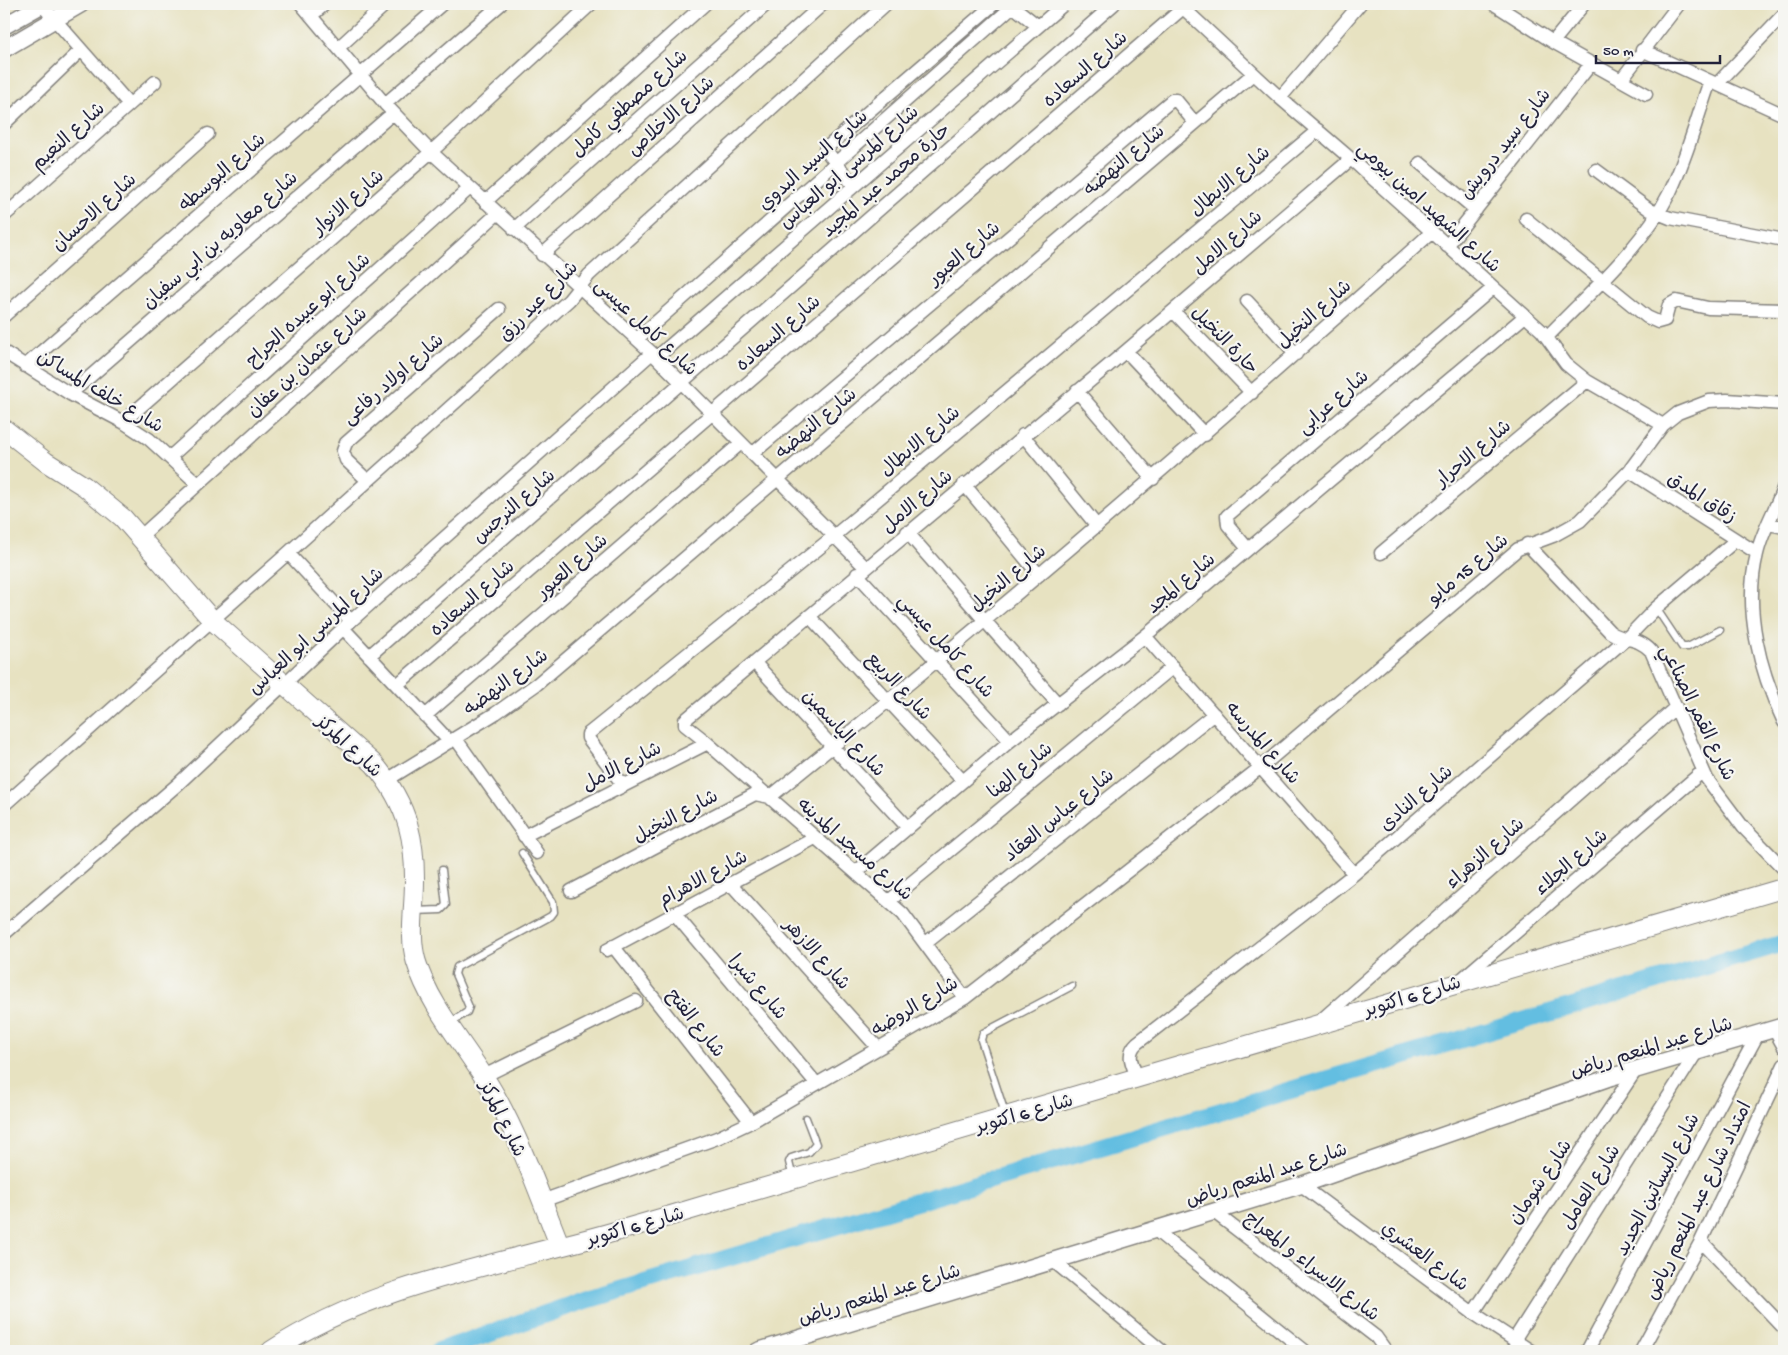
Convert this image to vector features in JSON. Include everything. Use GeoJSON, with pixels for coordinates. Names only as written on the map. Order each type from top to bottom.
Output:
{"type":"FeatureCollection","features":[{"type":"Feature","properties":{"kind":"main road","name":"شارع المركز"},"geometry":{"type":"LineString","coordinates":[[4,429],[104,501],[141,536],[212,620],[374,764],[388,780],[408,820],[413,843],[416,870],[412,937],[421,977],[484,1076],[507,1118],[560,1246]]}},
{"type":"Feature","properties":{"kind":"main road","name":"شارع 6 اكتوبر"},"geometry":{"type":"LineString","coordinates":[[271,1351],[325,1320],[371,1300],[424,1281],[560,1246],[793,1179],[1138,1079],[1461,980],[1784,888]]}},
{"type":"Feature","properties":{"kind":"street"},"geometry":{"type":"LineString","coordinates":[[4,26],[42,4],[129,104]]}},
{"type":"Feature","properties":{"kind":"street"},"geometry":{"type":"LineString","coordinates":[[4,49],[81,4]]}},
{"type":"Feature","properties":{"kind":"street","name":"شارع كامل عيسى"},"geometry":{"type":"LineString","coordinates":[[302,4],[360,75],[431,152],[578,288],[654,355],[834,536],[861,571]]}},
{"type":"Feature","properties":{"kind":"street"},"geometry":{"type":"LineString","coordinates":[[312,16],[325,4]]}},
{"type":"Feature","properties":{"kind":"street"},"geometry":{"type":"LineString","coordinates":[[338,48],[386,4]]}},
{"type":"Feature","properties":{"kind":"street","name":"شارع البوسطه"},"geometry":{"type":"LineString","coordinates":[[25,366],[442,4]]}},
{"type":"Feature","properties":{"kind":"street","name":"شارع معاويه بن ابي سفيان"},"geometry":{"type":"LineString","coordinates":[[70,394],[389,108],[501,4]]}},
{"type":"Feature","properties":{"kind":"street","name":"شارع الانوار"},"geometry":{"type":"LineString","coordinates":[[124,422],[431,152],[591,4]]}},
{"type":"Feature","properties":{"kind":"street"},"geometry":{"type":"LineString","coordinates":[[485,202],[705,4]]}},
{"type":"Feature","properties":{"kind":"street","name":"شارع مصطفي كامل"},"geometry":{"type":"LineString","coordinates":[[514,229],[767,4]]}},
{"type":"Feature","properties":{"kind":"street","name":"شارع الاخلاص"},"geometry":{"type":"LineString","coordinates":[[542,255],[823,4]]}},
{"type":"Feature","properties":{"kind":"street","name":"شارع عيد رزق"},"geometry":{"type":"LineString","coordinates":[[4,805],[569,300],[588,275],[886,4]]}},
{"type":"Feature","properties":{"kind":"street"},"geometry":{"type":"LineString","coordinates":[[854,186],[825,149],[994,4]]}},
{"type":"Feature","properties":{"kind":"street","name":"شارع المرسى ابو العباس"},"geometry":{"type":"LineString","coordinates":[[4,934],[176,785],[347,624],[654,355],[854,186],[1064,4]]}},
{"type":"Feature","properties":{"kind":"street","name":"حارة محمد عبد المجيد"},"geometry":{"type":"LineString","coordinates":[[682,383],[1114,4]]}},
{"type":"Feature","properties":{"kind":"street"},"geometry":{"type":"LineString","coordinates":[[1280,98],[1360,4]]}},
{"type":"Feature","properties":{"kind":"street"},"geometry":{"type":"LineString","coordinates":[[1494,4],[1553,42],[1646,94]]}},
{"type":"Feature","properties":{"kind":"street"},"geometry":{"type":"LineString","coordinates":[[1553,42],[1584,4]]}},
{"type":"Feature","properties":{"kind":"street"},"geometry":{"type":"LineString","coordinates":[[1621,80],[1642,50],[1679,4]]}},
{"type":"Feature","properties":{"kind":"street"},"geometry":{"type":"LineString","coordinates":[[1012,5],[1038,26]]}},
{"type":"Feature","properties":{"kind":"street","name":"شارع السيد البدوي"},"geometry":{"type":"LineString","coordinates":[[636,339],[1012,5]]}},
{"type":"Feature","properties":{"kind":"street","name":"شارع الشهيد امين بيومي"},"geometry":{"type":"LineString","coordinates":[[1181,6],[1253,74],[1351,159],[1492,289],[1525,316],[1546,337],[1562,360],[1587,381],[1663,425]]}},
{"type":"Feature","properties":{"kind":"street","name":"شارع السعاده"},"geometry":{"type":"LineString","coordinates":[[397,686],[1181,6]]}},
{"type":"Feature","properties":{"kind":"street"},"geometry":{"type":"LineString","coordinates":[[1546,337],[1637,241],[1657,214],[1679,169],[1713,82],[1784,14]]}},
{"type":"Feature","properties":{"kind":"street"},"geometry":{"type":"LineString","coordinates":[[4,124],[81,50]]}},
{"type":"Feature","properties":{"kind":"street"},"geometry":{"type":"LineString","coordinates":[[1642,50],[1784,115]]}},
{"type":"Feature","properties":{"kind":"street","name":"شارع سيد درويش"},"geometry":{"type":"LineString","coordinates":[[1447,246],[1591,64]]}},
{"type":"Feature","properties":{"kind":"street","name":"شارع النهضه"},"geometry":{"type":"LineString","coordinates":[[388,780],[496,713],[536,684],[1253,74]]}},
{"type":"Feature","properties":{"kind":"street","name":"شارع النعيم"},"geometry":{"type":"LineString","coordinates":[[4,216],[155,82]]}},
{"type":"Feature","properties":{"kind":"street","name":"شارع العبور"},"geometry":{"type":"LineString","coordinates":[[752,454],[1172,100],[1177,101],[1195,123]]}},
{"type":"Feature","properties":{"kind":"street","name":"شارع الابطال"},"geometry":{"type":"LineString","coordinates":[[623,786],[588,738],[588,734],[834,536],[1318,130]]}},
{"type":"Feature","properties":{"kind":"street","name":"شارع الاحسان"},"geometry":{"type":"LineString","coordinates":[[4,316],[208,134]]}},
{"type":"Feature","properties":{"kind":"street","name":"شارع الامل"},"geometry":{"type":"LineString","coordinates":[[524,836],[704,744],[705,741],[686,726],[685,721],[964,484],[1126,351],[1351,159]]}},
{"type":"Feature","properties":{"kind":"street"},"geometry":{"type":"LineString","coordinates":[[1420,163],[1476,210]]}},
{"type":"Feature","properties":{"kind":"street"},"geometry":{"type":"LineString","coordinates":[[1596,170],[1657,214],[1784,240]]}},
{"type":"Feature","properties":{"kind":"street","name":"شارع ابو عبيده الجراح"},"geometry":{"type":"LineString","coordinates":[[170,457],[470,188]]}},
{"type":"Feature","properties":{"kind":"street","name":"شارع عثمان بن عفان"},"geometry":{"type":"LineString","coordinates":[[141,536],[497,214]]}},
{"type":"Feature","properties":{"kind":"street"},"geometry":{"type":"LineString","coordinates":[[1526,219],[1647,317],[1658,322],[1665,320],[1670,305],[1676,301],[1708,308],[1784,310]]}},
{"type":"Feature","properties":{"kind":"street","name":"شارع النخيل"},"geometry":{"type":"LineString","coordinates":[[571,891],[755,794],[770,797],[889,701],[1205,435],[1432,232]]}},
{"type":"Feature","properties":{"kind":"street","name":"شارع عرابى"},"geometry":{"type":"LineString","coordinates":[[1248,549],[1228,525],[1227,516],[1492,289]]}},
{"type":"Feature","properties":{"kind":"street"},"geometry":{"type":"LineString","coordinates":[[1247,301],[1296,354]]}},
{"type":"Feature","properties":{"kind":"street","name":"شارع اولاد رفاعى"},"geometry":{"type":"LineString","coordinates":[[368,481],[346,460],[343,452],[346,443],[499,309]]}},
{"type":"Feature","properties":{"kind":"street","name":"حارة النخيل"},"geometry":{"type":"LineString","coordinates":[[1173,311],[1252,393]]}},
{"type":"Feature","properties":{"kind":"street","name":"شارع المجد"},"geometry":{"type":"LineString","coordinates":[[856,872],[1010,741],[1145,636],[1525,316]]}},
{"type":"Feature","properties":{"kind":"street"},"geometry":{"type":"LineString","coordinates":[[1126,351],[1205,435]]}},
{"type":"Feature","properties":{"kind":"street","name":"شارع خلف المساكن"},"geometry":{"type":"LineString","coordinates":[[4,352],[70,394],[124,422],[149,439],[198,484]]}},
{"type":"Feature","properties":{"kind":"street","name":"شارع الاحرار"},"geometry":{"type":"LineString","coordinates":[[1380,553],[1587,381]]}},
{"type":"Feature","properties":{"kind":"street","name":"شارع النرجس"},"geometry":{"type":"LineString","coordinates":[[369,656],[682,383]]}},
{"type":"Feature","properties":{"kind":"street"},"geometry":{"type":"LineString","coordinates":[[1077,391],[1153,479]]}},
{"type":"Feature","properties":{"kind":"street","name":"شارع 15 مايو"},"geometry":{"type":"LineString","coordinates":[[1260,767],[1527,544],[1553,536],[1580,522],[1629,471],[1663,425],[1678,413],[1709,401],[1727,400],[1784,404]]}},
{"type":"Feature","properties":{"kind":"street"},"geometry":{"type":"LineString","coordinates":[[1024,435],[1097,526]]}},
{"type":"Feature","properties":{"kind":"street","name":"شارع العبور"},"geometry":{"type":"LineString","coordinates":[[425,716],[741,443]]}},
{"type":"Feature","properties":{"kind":"street","name":"زقاق المدق"},"geometry":{"type":"LineString","coordinates":[[1629,471],[1757,553]]}},
{"type":"Feature","properties":{"kind":"street"},"geometry":{"type":"LineString","coordinates":[[964,484],[1039,575]]}},
{"type":"Feature","properties":{"kind":"street"},"geometry":{"type":"LineString","coordinates":[[1784,486],[1757,553],[1752,577],[1751,603],[1763,668],[1779,698],[1784,722]]}},
{"type":"Feature","properties":{"kind":"street"},"geometry":{"type":"LineString","coordinates":[[1768,524],[1784,527]]}},
{"type":"Feature","properties":{"kind":"street"},"geometry":{"type":"LineString","coordinates":[[907,532],[1058,704]]}},
{"type":"Feature","properties":{"kind":"street","name":"شارع النادى"},"geometry":{"type":"LineString","coordinates":[[1138,1079],[1131,1062],[1133,1047],[1354,874],[1627,638],[1656,608],[1736,540]]}},
{"type":"Feature","properties":{"kind":"street","name":"شارع القمر الصناعي"},"geometry":{"type":"LineString","coordinates":[[1527,544],[1610,632],[1637,640],[1651,651],[1703,771],[1742,827],[1784,869]]}},
{"type":"Feature","properties":{"kind":"street"},"geometry":{"type":"LineString","coordinates":[[288,553],[347,624],[369,656],[425,716],[453,740],[537,853]]}},
{"type":"Feature","properties":{"kind":"street","name":"شارع كامل عيسي"},"geometry":{"type":"LineString","coordinates":[[861,571],[937,661],[1010,741]]}},
{"type":"Feature","properties":{"kind":"street","name":"شارع الربيع"},"geometry":{"type":"LineString","coordinates":[[809,616],[963,781]]}},
{"type":"Feature","properties":{"kind":"street","name":"شارع المدرسه"},"geometry":{"type":"LineString","coordinates":[[1145,636],[1354,874]]}},
{"type":"Feature","properties":{"kind":"street","name":"شارع الياسمين"},"geometry":{"type":"LineString","coordinates":[[754,662],[908,828]]}},
{"type":"Feature","properties":{"kind":"street","name":"شارع الهنا"},"geometry":{"type":"LineString","coordinates":[[889,901],[1173,667]]}},
{"type":"Feature","properties":{"kind":"street","name":"شارع الزهراء"},"geometry":{"type":"LineString","coordinates":[[1316,1024],[1676,707]]}},
{"type":"Feature","properties":{"kind":"street","name":"شارع عباس العقاد"},"geometry":{"type":"LineString","coordinates":[[926,944],[1214,714]]}},
{"type":"Feature","properties":{"kind":"street","name":"شارع مسجد المدينه"},"geometry":{"type":"LineString","coordinates":[[705,741],[903,914],[965,998]]}},
{"type":"Feature","properties":{"kind":"street","name":"شارع الروضه"},"geometry":{"type":"LineString","coordinates":[[542,1201],[717,1138],[751,1122],[965,998],[1260,767]]}},
{"type":"Feature","properties":{"kind":"street","name":"شارع الجلاء"},"geometry":{"type":"LineString","coordinates":[[1461,980],[1703,771]]}},
{"type":"Feature","properties":{"kind":"street","name":"شارع الاهرام"},"geometry":{"type":"LineString","coordinates":[[610,948],[815,838]]}},
{"type":"Feature","properties":{"kind":"street","name":"شارع الازهر"},"geometry":{"type":"LineString","coordinates":[[730,883],[878,1048]]}},
{"type":"Feature","properties":{"kind":"street","name":"شارع شبرا"},"geometry":{"type":"LineString","coordinates":[[674,913],[816,1083]]}},
{"type":"Feature","properties":{"kind":"street","name":"شارع الفتح"},"geometry":{"type":"LineString","coordinates":[[610,948],[751,1122]]}},
{"type":"Feature","properties":{"kind":"street"},"geometry":{"type":"LineString","coordinates":[[484,1076],[636,1000]]}},
{"type":"Feature","properties":{"kind":"street"},"geometry":{"type":"LineString","coordinates":[[1779,1027],[1784,1047]]}},
{"type":"Feature","properties":{"kind":"street","name":"شارع عبد المنعم رياض"},"geometry":{"type":"LineString","coordinates":[[758,1351],[1301,1185],[1636,1070],[1779,1027]]}},
{"type":"Feature","properties":{"kind":"street","name":"شارع البساتين الجديد"},"geometry":{"type":"LineString","coordinates":[[1587,1351],[1758,1034]]}},
{"type":"Feature","properties":{"kind":"street","name":"شارع العامل"},"geometry":{"type":"LineString","coordinates":[[1514,1340],[1696,1053]]}},
{"type":"Feature","properties":{"kind":"street","name":"امتداد شارع عبد المنعم رياض"},"geometry":{"type":"LineString","coordinates":[[1641,1351],[1701,1241],[1784,1065]]}},
{"type":"Feature","properties":{"kind":"street","name":"شارع شومان"},"geometry":{"type":"LineString","coordinates":[[1473,1312],[1636,1070]]}},
{"type":"Feature","properties":{"kind":"street","name":"شارع العشري"},"geometry":{"type":"LineString","coordinates":[[1301,1185],[1473,1312],[1531,1351]]}},
{"type":"Feature","properties":{"kind":"street","name":"شارع الاسراء و المعراج"},"geometry":{"type":"LineString","coordinates":[[1214,1212],[1376,1337],[1386,1351]]}},
{"type":"Feature","properties":{"kind":"street"},"geometry":{"type":"LineString","coordinates":[[1154,1229],[1305,1351]]}},
{"type":"Feature","properties":{"kind":"street"},"geometry":{"type":"LineString","coordinates":[[1701,1241],[1784,1328]]}},
{"type":"Feature","properties":{"kind":"street"},"geometry":{"type":"LineString","coordinates":[[1052,1260],[1162,1351]]}},
{"type":"Feature","properties":{"kind":"lane"},"geometry":{"type":"LineString","coordinates":[[1656,608],[1682,648],[1688,647],[1720,630]]}},
{"type":"Feature","properties":{"kind":"lane"},"geometry":{"type":"LineString","coordinates":[[449,1023],[467,1012],[470,1007],[455,974],[457,968],[551,916],[554,912],[553,902],[522,853]]}},
{"type":"Feature","properties":{"kind":"lane"},"geometry":{"type":"LineString","coordinates":[[413,911],[441,910],[446,905],[442,870]]}},
{"type":"Feature","properties":{"kind":"lane"},"geometry":{"type":"LineString","coordinates":[[1007,1117],[981,1040],[983,1033],[1072,986]]}},
{"type":"Feature","properties":{"kind":"lane"},"geometry":{"type":"LineString","coordinates":[[793,1179],[789,1162],[791,1158],[809,1152],[816,1144],[806,1118]]}},
{"type":"Feature","properties":{"kind":"waterway"},"geometry":{"type":"LineString","coordinates":[[439,1351],[577,1303],[1784,943]]}}]}
